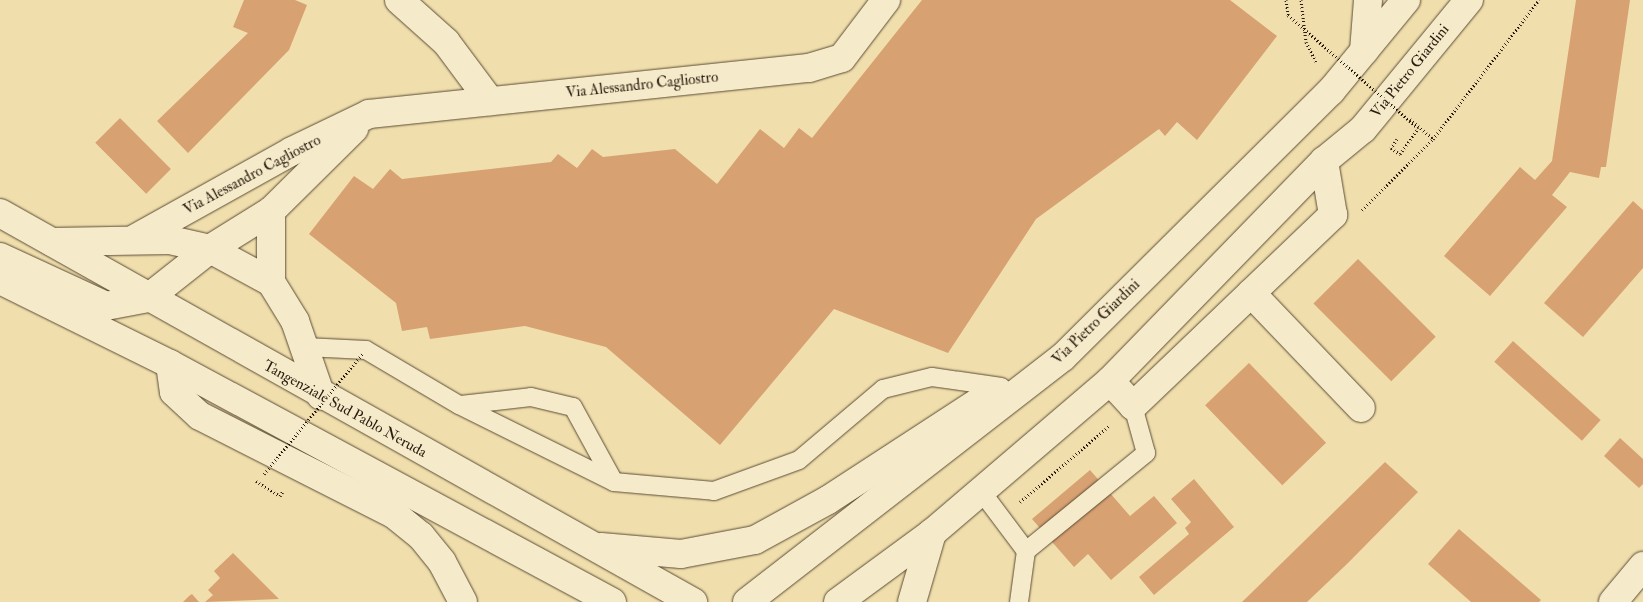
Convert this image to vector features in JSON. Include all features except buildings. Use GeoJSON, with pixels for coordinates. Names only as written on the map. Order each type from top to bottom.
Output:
{"type":"FeatureCollection","features":[{"type":"Feature","properties":{"kind":"street"},"geometry":{"type":"LineString","coordinates":[[399,0],[446,42],[490,102]]}},
{"type":"Feature","properties":{"kind":"street","name":"Via Alessandro Cagliostro"},"geometry":{"type":"LineString","coordinates":[[136,238],[292,151],[369,114],[809,68],[842,58],[886,0]]}},
{"type":"Feature","properties":{"kind":"street"},"geometry":{"type":"LineString","coordinates":[[1364,51],[1368,0]]}},
{"type":"Feature","properties":{"kind":"street","name":"Via Pietro Giardini"},"geometry":{"type":"LineString","coordinates":[[747,602],[1063,357],[1331,91],[1406,0]]}},
{"type":"Feature","properties":{"kind":"street","name":"Via Pietro Giardini"},"geometry":{"type":"LineString","coordinates":[[838,602],[932,533],[1110,380],[1324,161],[1363,129],[1469,0]]}},
{"type":"Feature","properties":{"kind":"street","name":"Via Alessandro Cagliostro"},"geometry":{"type":"LineString","coordinates":[[148,298],[210,249],[271,211],[369,114]]}},
{"type":"Feature","properties":{"kind":"street"},"geometry":{"type":"LineString","coordinates":[[1110,380],[1133,406],[1333,215],[1324,161]]}},
{"type":"Feature","properties":{"kind":"street"},"geometry":{"type":"LineString","coordinates":[[271,211],[271,282]]}},
{"type":"Feature","properties":{"kind":"street","name":"Tangenziale Sud Pablo Neruda"},"geometry":{"type":"LineString","coordinates":[[0,213],[321,396],[692,602]]}},
{"type":"Feature","properties":{"kind":"street","name":"Via Alessandro Cagliostro"},"geometry":{"type":"LineString","coordinates":[[52,242],[136,238],[170,240],[210,249],[271,282],[284,299],[305,347],[321,396]]}},
{"type":"Feature","properties":{"kind":"street"},"geometry":{"type":"LineString","coordinates":[[0,257],[106,306],[148,298]]}},
{"type":"Feature","properties":{"kind":"street"},"geometry":{"type":"LineString","coordinates":[[0,280],[170,364],[612,602]]}},
{"type":"Feature","properties":{"kind":"street"},"geometry":{"type":"LineString","coordinates":[[1251,293],[1361,408]]}},
{"type":"Feature","properties":{"kind":"street"},"geometry":{"type":"LineString","coordinates":[[591,547],[680,554],[755,540],[828,500],[1001,387],[1063,357]]}},
{"type":"Feature","properties":{"kind":"street"},"geometry":{"type":"LineString","coordinates":[[170,364],[174,392],[200,416],[396,515],[421,536],[442,562],[464,602]]}},
{"type":"Feature","properties":{"kind":"street"},"geometry":{"type":"LineString","coordinates":[[912,602],[932,533]]}},
{"type":"Feature","properties":{"kind":"street"},"geometry":{"type":"LineString","coordinates":[[1613,602],[1643,566]]}},
{"type":"Feature","properties":{"kind":"lane"},"geometry":{"type":"LineString","coordinates":[[305,347],[366,350],[459,405],[614,482],[714,491],[799,460],[883,390],[932,377],[1001,387]]}},
{"type":"Feature","properties":{"kind":"lane"},"geometry":{"type":"LineString","coordinates":[[459,405],[531,398],[573,407],[614,482]]}},
{"type":"Feature","properties":{"kind":"lane"},"geometry":{"type":"LineString","coordinates":[[1019,602],[1026,551],[1146,453],[1133,406]]}},
{"type":"Feature","properties":{"kind":"lane"},"geometry":{"type":"LineString","coordinates":[[981,491],[1026,551]]}},
{"type":"Feature","properties":{"kind":"path"},"geometry":{"type":"LineString","coordinates":[[1286,0],[1288,15],[1418,128],[1400,154],[1391,148],[1401,134]]}},
{"type":"Feature","properties":{"kind":"path"},"geometry":{"type":"LineString","coordinates":[[1301,0],[1306,42],[1331,91]]}},
{"type":"Feature","properties":{"kind":"path"},"geometry":{"type":"LineString","coordinates":[[1406,126],[1410,120],[1433,138]]}},
{"type":"Feature","properties":{"kind":"path"},"geometry":{"type":"LineString","coordinates":[[264,474],[363,353]]}}]}
